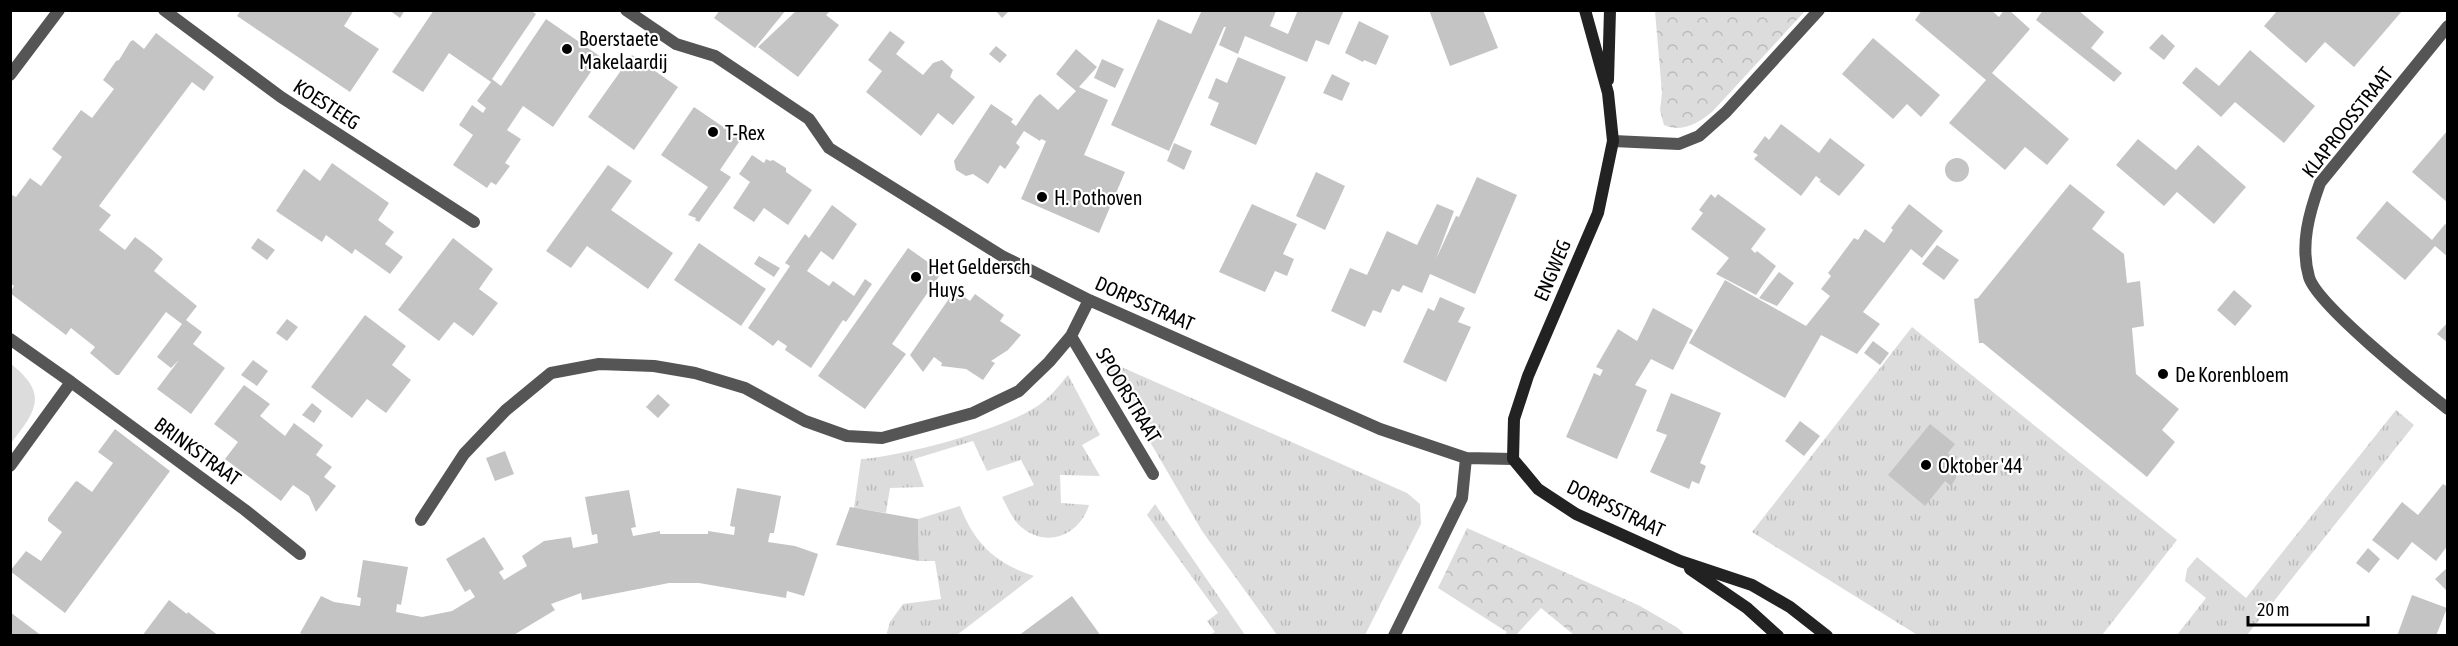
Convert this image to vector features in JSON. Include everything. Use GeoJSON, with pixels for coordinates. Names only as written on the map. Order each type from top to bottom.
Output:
{"type":"FeatureCollection","features":[{"type":"Feature","properties":{"kind":"street"},"geometry":{"type":"LineString","coordinates":[[10,75],[59,10]]}},
{"type":"Feature","properties":{"kind":"street","name":"KOESTEEG"},"geometry":{"type":"LineString","coordinates":[[164,10],[280,97],[474,222]]}},
{"type":"Feature","properties":{"kind":"street","name":"DORPSSTRAAT"},"geometry":{"type":"LineString","coordinates":[[626,10],[676,44],[715,56],[809,119],[829,148],[1002,256],[1089,300],[1380,429],[1436,450],[1466,458],[1513,459],[1538,489],[1576,514],[1680,561],[1752,585],[1790,608],[1827,636]]}},
{"type":"Feature","properties":{"kind":"street","name":"ENGWEG"},"geometry":{"type":"LineString","coordinates":[[1585,10],[1608,93]]}},
{"type":"Feature","properties":{"kind":"street","name":"ENGWEG"},"geometry":{"type":"LineString","coordinates":[[1513,459],[1514,419],[1528,376],[1598,213],[1613,141],[1608,93],[1610,10]]}},
{"type":"Feature","properties":{"kind":"street"},"geometry":{"type":"LineString","coordinates":[[1613,141],[1679,144],[1699,136],[1726,112],[1819,10]]}},
{"type":"Feature","properties":{"kind":"street","name":"KLAPROOSSTRAAT"},"geometry":{"type":"LineString","coordinates":[[2448,26],[2320,183],[2310,211],[2305,241],[2309,278],[2329,307],[2448,409]]}},
{"type":"Feature","properties":{"kind":"street"},"geometry":{"type":"LineString","coordinates":[[421,520],[464,454],[506,410],[551,373],[599,364],[654,366],[695,373],[745,388],[805,421],[847,436],[882,438],[973,413],[1018,391],[1049,362],[1071,336],[1089,300]]}},
{"type":"Feature","properties":{"kind":"street","name":"SPOORSTRAAT"},"geometry":{"type":"LineString","coordinates":[[1071,336],[1153,474]]}},
{"type":"Feature","properties":{"kind":"street","name":"BRINKSTRAAT"},"geometry":{"type":"LineString","coordinates":[[10,339],[245,510],[300,554]]}},
{"type":"Feature","properties":{"kind":"street"},"geometry":{"type":"LineString","coordinates":[[10,466],[70,382]]}},
{"type":"Feature","properties":{"kind":"street"},"geometry":{"type":"LineString","coordinates":[[1394,636],[1462,498],[1466,458]]}},
{"type":"Feature","properties":{"kind":"street","name":"DORPSSTRAAT"},"geometry":{"type":"LineString","coordinates":[[1680,561],[1747,608],[1778,636]]}},
{"type":"Feature","properties":{"kind":"green space"},"geometry":{"type":"Polygon","coordinates":[[[1655,10],[1805,11],[1712,112],[1690,126],[1678,128],[1664,125],[1660,110],[1662,93],[1655,10]]]}},
{"type":"Feature","properties":{"kind":"green space"},"geometry":{"type":"Polygon","coordinates":[[[1912,327],[2177,540],[2102,635],[1919,636],[1752,532],[1912,327]]]}},
{"type":"Feature","properties":{"kind":"green space"},"geometry":{"type":"Polygon","coordinates":[[[1101,358],[1407,493],[1420,504],[1421,524],[1365,635],[1277,635],[1202,531],[1101,358]]]}},
{"type":"Feature","properties":{"kind":"green space"},"geometry":{"type":"Polygon","coordinates":[[[11,364],[31,384],[35,403],[27,421],[11,443],[11,364]]]}},
{"type":"Feature","properties":{"kind":"green space"},"geometry":{"type":"Polygon","coordinates":[[[1068,375],[1100,435],[1082,445],[1100,476],[1060,475],[1061,503],[1089,505],[1084,516],[1069,532],[1049,538],[1029,532],[1019,525],[1002,497],[1034,485],[1021,460],[987,471],[973,441],[914,459],[924,487],[890,488],[886,513],[854,508],[861,459],[927,447],[1003,423],[1039,405],[1068,375]]]}},
{"type":"Feature","properties":{"kind":"green space"},"geometry":{"type":"Polygon","coordinates":[[[2396,410],[2414,425],[2247,635],[2177,635],[2206,598],[2185,581],[2187,569],[2197,557],[2246,598],[2396,410]]]}},
{"type":"Feature","properties":{"kind":"green space"},"geometry":{"type":"Polygon","coordinates":[[[1155,504],[1245,635],[1209,635],[1215,632],[1207,621],[1218,613],[1147,515],[1155,504]]]}},
{"type":"Feature","properties":{"kind":"green space"},"geometry":{"type":"Polygon","coordinates":[[[960,506],[972,531],[988,550],[1008,565],[1034,576],[957,635],[886,636],[890,622],[903,604],[941,599],[935,561],[919,561],[918,519],[960,506]]]}},
{"type":"Feature","properties":{"kind":"green space"},"geometry":{"type":"Polygon","coordinates":[[[1467,528],[1640,606],[1678,628],[1685,635],[1574,635],[1541,608],[1516,635],[1505,635],[1507,632],[1438,588],[1467,528]]]}},
{"type":"Feature","properties":{"kind":"building"},"geometry":{"type":"Polygon","coordinates":[[[241,10],[354,10],[344,26],[379,49],[350,92],[237,16],[241,10]]]}},
{"type":"Feature","properties":{"kind":"building"},"geometry":{"type":"Polygon","coordinates":[[[389,10],[405,10],[400,18],[389,10]]]}},
{"type":"Feature","properties":{"kind":"building"},"geometry":{"type":"Polygon","coordinates":[[[434,10],[530,10],[536,14],[492,79],[501,86],[546,19],[601,57],[553,127],[523,106],[507,130],[521,139],[505,163],[510,166],[496,185],[491,182],[487,188],[453,165],[473,135],[459,125],[472,105],[483,113],[486,108],[477,101],[491,82],[449,53],[423,92],[392,72],[434,10]]]}},
{"type":"Feature","properties":{"kind":"building"},"geometry":{"type":"Polygon","coordinates":[[[720,10],[786,10],[755,48],[714,18],[720,10]]]}},
{"type":"Feature","properties":{"kind":"building"},"geometry":{"type":"Polygon","coordinates":[[[797,10],[831,10],[826,15],[839,25],[798,77],[758,47],[797,10]]]}},
{"type":"Feature","properties":{"kind":"building"},"geometry":{"type":"Polygon","coordinates":[[[995,10],[1010,10],[1002,18],[995,10]]]}},
{"type":"Feature","properties":{"kind":"building"},"geometry":{"type":"Polygon","coordinates":[[[1202,10],[1274,10],[1276,11],[1270,26],[1288,34],[1298,10],[1344,10],[1329,45],[1316,40],[1307,62],[1245,36],[1238,54],[1219,45],[1226,27],[1224,27],[1169,151],[1111,125],[1158,19],[1191,34],[1202,10]]]}},
{"type":"Feature","properties":{"kind":"building"},"geometry":{"type":"Polygon","coordinates":[[[1429,10],[1483,10],[1498,48],[1450,66],[1429,10]]]}},
{"type":"Feature","properties":{"kind":"building"},"geometry":{"type":"Polygon","coordinates":[[[1922,10],[1991,10],[1999,17],[2004,10],[2009,10],[2030,29],[1992,73],[2069,139],[2047,165],[2025,147],[2005,170],[1949,123],[1986,80],[1915,20],[1922,10]]]}},
{"type":"Feature","properties":{"kind":"building"},"geometry":{"type":"Polygon","coordinates":[[[2043,10],[2078,10],[2104,32],[2091,48],[2122,73],[2114,82],[2036,20],[2043,10]]]}},
{"type":"Feature","properties":{"kind":"building"},"geometry":{"type":"Polygon","coordinates":[[[2278,10],[2403,10],[2354,67],[2325,42],[2306,63],[2264,26],[2278,10]]]}},
{"type":"Feature","properties":{"kind":"building"},"geometry":{"type":"Polygon","coordinates":[[[1359,21],[1389,36],[1376,65],[1364,60],[1363,62],[1345,53],[1359,21]]]}},
{"type":"Feature","properties":{"kind":"building"},"geometry":{"type":"Polygon","coordinates":[[[890,31],[905,42],[896,54],[923,75],[933,63],[942,60],[953,70],[950,77],[975,97],[953,125],[938,113],[921,136],[866,92],[882,71],[868,60],[890,31]]]}},
{"type":"Feature","properties":{"kind":"building"},"geometry":{"type":"Polygon","coordinates":[[[156,33],[214,77],[204,91],[192,82],[99,206],[111,215],[99,230],[125,250],[135,237],[151,249],[163,259],[154,271],[197,306],[186,320],[202,332],[193,344],[225,368],[191,414],[157,389],[179,360],[171,368],[157,357],[182,324],[166,312],[119,375],[116,375],[90,353],[95,347],[71,328],[66,335],[10,293],[14,286],[10,283],[10,194],[16,197],[30,178],[41,186],[62,157],[52,149],[81,110],[92,118],[114,89],[103,80],[130,42],[133,40],[144,49],[156,33]]]}},
{"type":"Feature","properties":{"kind":"building"},"geometry":{"type":"Polygon","coordinates":[[[2162,34],[2175,46],[2164,60],[2149,48],[2162,34]]]}},
{"type":"Feature","properties":{"kind":"building"},"geometry":{"type":"Polygon","coordinates":[[[1873,38],[1940,95],[1921,117],[1907,104],[1893,119],[1842,74],[1873,38]]]}},
{"type":"Feature","properties":{"kind":"building"},"geometry":{"type":"Polygon","coordinates":[[[996,46],[1007,55],[1000,63],[989,54],[996,46]]]}},
{"type":"Feature","properties":{"kind":"building"},"geometry":{"type":"Polygon","coordinates":[[[1076,49],[1097,67],[1079,87],[1108,100],[1084,155],[1125,172],[1099,233],[1021,199],[1046,141],[1041,139],[1040,141],[1024,131],[1016,143],[1020,147],[1005,169],[1000,165],[988,184],[973,174],[966,176],[956,170],[954,161],[991,104],[1013,119],[1011,122],[1016,126],[1040,94],[1058,110],[1076,91],[1056,74],[1076,49]]]}},
{"type":"Feature","properties":{"kind":"building"},"geometry":{"type":"Polygon","coordinates":[[[2250,50],[2315,106],[2284,143],[2235,102],[2221,117],[2182,83],[2196,67],[2219,86],[2250,50]]]}},
{"type":"Feature","properties":{"kind":"building"},"geometry":{"type":"Polygon","coordinates":[[[632,55],[678,87],[634,150],[588,117],[632,55]]]}},
{"type":"Feature","properties":{"kind":"building"},"geometry":{"type":"Polygon","coordinates":[[[1238,57],[1286,77],[1256,145],[1210,125],[1219,103],[1208,98],[1216,78],[1227,83],[1238,57]]]}},
{"type":"Feature","properties":{"kind":"building"},"geometry":{"type":"Polygon","coordinates":[[[1102,59],[1124,69],[1115,88],[1094,78],[1102,59]]]}},
{"type":"Feature","properties":{"kind":"building"},"geometry":{"type":"Polygon","coordinates":[[[1332,74],[1350,83],[1342,101],[1323,93],[1332,74]]]}},
{"type":"Feature","properties":{"kind":"building"},"geometry":{"type":"Polygon","coordinates":[[[694,107],[741,139],[720,170],[731,177],[699,222],[688,215],[708,187],[661,155],[694,107]]]}},
{"type":"Feature","properties":{"kind":"building"},"geometry":{"type":"Polygon","coordinates":[[[1781,124],[1819,153],[1830,138],[1865,165],[1839,196],[1819,181],[1821,180],[1816,176],[1801,196],[1754,159],[1758,155],[1753,152],[1765,136],[1769,140],[1781,124]]]}},
{"type":"Feature","properties":{"kind":"building"},"geometry":{"type":"Polygon","coordinates":[[[2448,130],[2448,203],[2412,172],[2448,130]]]}},
{"type":"Feature","properties":{"kind":"building"},"geometry":{"type":"Polygon","coordinates":[[[2138,139],[2176,170],[2198,145],[2246,187],[2214,224],[2177,192],[2164,206],[2116,165],[2138,139]]]}},
{"type":"Feature","properties":{"kind":"building"},"geometry":{"type":"Polygon","coordinates":[[[1174,143],[1192,151],[1184,170],[1167,161],[1174,143]]]}},
{"type":"Feature","properties":{"kind":"building"},"geometry":{"type":"Polygon","coordinates":[[[752,155],[764,163],[766,159],[773,160],[812,190],[788,225],[764,208],[754,222],[733,208],[750,182],[739,174],[752,155]]]}},
{"type":"Feature","properties":{"kind":"building"},"geometry":{"type":"Polygon","coordinates":[[[1957,158],[1966,161],[1969,170],[1966,179],[1957,182],[1948,179],[1945,170],[1948,161],[1957,158]]]}},
{"type":"Feature","properties":{"kind":"building"},"geometry":{"type":"Polygon","coordinates":[[[332,163],[389,203],[378,220],[394,232],[385,244],[403,257],[390,274],[355,249],[352,254],[326,235],[322,242],[276,211],[304,169],[320,181],[332,163]]]}},
{"type":"Feature","properties":{"kind":"building"},"geometry":{"type":"Polygon","coordinates":[[[608,165],[632,181],[611,210],[673,253],[648,289],[587,246],[571,268],[546,251],[608,165]]]}},
{"type":"Feature","properties":{"kind":"building"},"geometry":{"type":"Polygon","coordinates":[[[1316,172],[1345,186],[1325,230],[1296,216],[1316,172]]]}},
{"type":"Feature","properties":{"kind":"building"},"geometry":{"type":"Polygon","coordinates":[[[1477,177],[1517,195],[1475,294],[1430,274],[1422,293],[1403,285],[1399,292],[1392,289],[1381,313],[1373,310],[1365,327],[1331,311],[1350,268],[1367,275],[1387,231],[1417,245],[1437,204],[1454,211],[1436,259],[1477,177]]]}},
{"type":"Feature","properties":{"kind":"building"},"geometry":{"type":"Polygon","coordinates":[[[2070,184],[2105,212],[2092,229],[2124,254],[2127,283],[2140,281],[2144,326],[2132,328],[2136,374],[2179,409],[2162,430],[2175,442],[2147,477],[1983,343],[1979,343],[1974,299],[1978,298],[2070,184]]]}},
{"type":"Feature","properties":{"kind":"building"},"geometry":{"type":"Polygon","coordinates":[[[1711,194],[1715,198],[1718,194],[1766,229],[1751,249],[1776,266],[1756,295],[1716,274],[1729,258],[1691,229],[1703,213],[1699,210],[1711,194]]]}},
{"type":"Feature","properties":{"kind":"building"},"geometry":{"type":"Polygon","coordinates":[[[2387,201],[2432,240],[2445,224],[2448,226],[2448,257],[2435,246],[2405,280],[2356,238],[2387,201]]]}},
{"type":"Feature","properties":{"kind":"building"},"geometry":{"type":"Polygon","coordinates":[[[1252,204],[1297,224],[1283,254],[1294,259],[1287,276],[1275,271],[1265,292],[1219,272],[1252,204]]]}},
{"type":"Feature","properties":{"kind":"building"},"geometry":{"type":"Polygon","coordinates":[[[1909,204],[1943,231],[1922,258],[1911,249],[1863,312],[1880,324],[1857,354],[1821,335],[1785,398],[1689,343],[1725,280],[1806,326],[1830,296],[1821,289],[1831,276],[1828,273],[1854,238],[1858,240],[1865,229],[1884,243],[1893,230],[1891,228],[1909,204]]]}},
{"type":"Feature","properties":{"kind":"building"},"geometry":{"type":"Polygon","coordinates":[[[832,205],[857,224],[833,260],[821,251],[807,271],[829,286],[833,281],[854,296],[865,279],[872,284],[846,322],[843,320],[811,368],[785,350],[787,346],[778,340],[773,346],[748,328],[790,266],[785,263],[805,234],[809,238],[832,205]]]}},
{"type":"Feature","properties":{"kind":"building"},"geometry":{"type":"Polygon","coordinates":[[[258,238],[275,250],[267,260],[251,248],[258,238]]]}},
{"type":"Feature","properties":{"kind":"building"},"geometry":{"type":"Polygon","coordinates":[[[453,238],[493,269],[479,289],[498,303],[473,336],[454,322],[439,341],[398,310],[453,238]]]}},
{"type":"Feature","properties":{"kind":"building"},"geometry":{"type":"Polygon","coordinates":[[[699,243],[766,289],[741,326],[674,280],[699,243]]]}},
{"type":"Feature","properties":{"kind":"building"},"geometry":{"type":"Polygon","coordinates":[[[1937,245],[1959,260],[1944,280],[1922,264],[1937,245]]]}},
{"type":"Feature","properties":{"kind":"building"},"geometry":{"type":"Polygon","coordinates":[[[908,248],[942,272],[892,344],[906,354],[865,409],[818,376],[908,248]]]}},
{"type":"Feature","properties":{"kind":"building"},"geometry":{"type":"Polygon","coordinates":[[[759,256],[780,268],[774,277],[754,264],[759,256]]]}},
{"type":"Feature","properties":{"kind":"building"},"geometry":{"type":"Polygon","coordinates":[[[1779,272],[1794,283],[1777,306],[1759,298],[1779,272]]]}},
{"type":"Feature","properties":{"kind":"building"},"geometry":{"type":"Polygon","coordinates":[[[955,290],[970,301],[975,294],[1004,315],[1000,321],[1021,335],[1008,350],[991,361],[995,363],[983,380],[966,369],[941,366],[942,363],[934,357],[923,372],[910,355],[955,290]]]}},
{"type":"Feature","properties":{"kind":"building"},"geometry":{"type":"Polygon","coordinates":[[[2234,290],[2252,306],[2235,326],[2217,310],[2234,290]]]}},
{"type":"Feature","properties":{"kind":"building"},"geometry":{"type":"Polygon","coordinates":[[[1440,297],[1465,308],[1458,322],[1471,327],[1446,382],[1403,362],[1428,308],[1434,311],[1440,297]]]}},
{"type":"Feature","properties":{"kind":"building"},"geometry":{"type":"Polygon","coordinates":[[[1653,308],[1693,330],[1673,370],[1651,359],[1635,385],[1647,390],[1617,459],[1566,437],[1594,373],[1600,376],[1603,370],[1596,367],[1618,329],[1637,341],[1653,308]]]}},
{"type":"Feature","properties":{"kind":"building"},"geometry":{"type":"Polygon","coordinates":[[[365,315],[406,346],[392,365],[411,380],[386,413],[367,399],[352,418],[311,387],[365,315]]]}},
{"type":"Feature","properties":{"kind":"building"},"geometry":{"type":"Polygon","coordinates":[[[287,319],[298,327],[287,341],[276,333],[287,319]]]}},
{"type":"Feature","properties":{"kind":"building"},"geometry":{"type":"Polygon","coordinates":[[[2448,322],[2448,343],[2437,334],[2448,322]]]}},
{"type":"Feature","properties":{"kind":"building"},"geometry":{"type":"Polygon","coordinates":[[[1873,341],[1889,353],[1880,365],[1864,353],[1873,341]]]}},
{"type":"Feature","properties":{"kind":"building"},"geometry":{"type":"Polygon","coordinates":[[[253,360],[268,371],[257,386],[241,375],[253,360]]]}},
{"type":"Feature","properties":{"kind":"building"},"geometry":{"type":"Polygon","coordinates":[[[244,385],[270,404],[260,416],[285,436],[294,423],[323,445],[316,455],[332,467],[324,477],[336,486],[316,512],[309,496],[293,485],[281,501],[225,459],[238,442],[214,424],[244,385]]]}},
{"type":"Feature","properties":{"kind":"building"},"geometry":{"type":"Polygon","coordinates":[[[1671,393],[1721,413],[1700,463],[1706,466],[1699,484],[1692,481],[1689,489],[1650,472],[1667,435],[1656,431],[1671,393]]]}},
{"type":"Feature","properties":{"kind":"building"},"geometry":{"type":"Polygon","coordinates":[[[658,394],[670,405],[658,418],[646,407],[658,394]]]}},
{"type":"Feature","properties":{"kind":"building"},"geometry":{"type":"Polygon","coordinates":[[[312,403],[322,411],[314,423],[302,415],[312,403]]]}},
{"type":"Feature","properties":{"kind":"building"},"geometry":{"type":"Polygon","coordinates":[[[1800,421],[1820,436],[1804,456],[1785,441],[1800,421]]]}},
{"type":"Feature","properties":{"kind":"building","name":"Oktober '44"},"geometry":{"type":"Polygon","coordinates":[[[1930,424],[1955,444],[1948,453],[1957,469],[1956,478],[1951,486],[1945,481],[1925,506],[1888,475],[1930,424]]]}},
{"type":"Feature","properties":{"kind":"building"},"geometry":{"type":"Polygon","coordinates":[[[115,429],[170,471],[65,613],[10,571],[26,551],[41,561],[62,532],[48,521],[48,518],[75,482],[77,481],[92,492],[113,463],[98,452],[115,429]]]}},
{"type":"Feature","properties":{"kind":"building"},"geometry":{"type":"Polygon","coordinates":[[[505,451],[514,474],[495,481],[486,458],[505,451]]]}},
{"type":"Feature","properties":{"kind":"building"},"geometry":{"type":"Polygon","coordinates":[[[2443,484],[2448,487],[2448,545],[2436,561],[2412,542],[2398,560],[2372,540],[2402,502],[2418,515],[2443,484]]]}},
{"type":"Feature","properties":{"kind":"building"},"geometry":{"type":"Polygon","coordinates":[[[737,488],[781,496],[774,533],[770,533],[768,542],[795,546],[818,554],[804,596],[787,591],[786,598],[699,583],[669,583],[582,600],[581,593],[551,604],[555,610],[512,636],[304,636],[300,633],[321,596],[334,602],[360,606],[361,598],[357,597],[363,560],[408,567],[401,605],[397,604],[396,612],[422,617],[452,611],[475,597],[470,589],[465,592],[446,559],[484,537],[504,569],[499,572],[504,580],[527,566],[522,556],[544,541],[571,537],[573,548],[598,543],[597,534],[592,535],[585,497],[629,490],[636,527],[631,528],[633,536],[660,531],[660,534],[708,534],[708,531],[734,535],[735,527],[730,526],[737,488]]]}},
{"type":"Feature","properties":{"kind":"building"},"geometry":{"type":"Polygon","coordinates":[[[850,507],[918,519],[919,561],[836,545],[850,507]]]}},
{"type":"Feature","properties":{"kind":"building"},"geometry":{"type":"Polygon","coordinates":[[[2368,548],[2380,559],[2369,573],[2356,563],[2368,548]]]}},
{"type":"Feature","properties":{"kind":"building"},"geometry":{"type":"Polygon","coordinates":[[[2448,567],[2448,592],[2435,579],[2448,567]]]}},
{"type":"Feature","properties":{"kind":"building"},"geometry":{"type":"Polygon","coordinates":[[[2412,595],[2447,608],[2436,636],[2397,636],[2412,595]]]}},
{"type":"Feature","properties":{"kind":"building"},"geometry":{"type":"Polygon","coordinates":[[[1072,596],[1101,636],[1018,636],[1072,596]]]}},
{"type":"Feature","properties":{"kind":"building"},"geometry":{"type":"Polygon","coordinates":[[[169,600],[187,614],[188,612],[219,636],[142,636],[169,600]]]}},
{"type":"Feature","properties":{"kind":"building"},"geometry":{"type":"Polygon","coordinates":[[[10,612],[42,636],[10,636],[10,612]]]}},
{"type":"Feature","properties":{"kind":"place","name":"Boerstaete Makelaardij"},"geometry":{"type":"Point","coordinates":[567,49]}},
{"type":"Feature","properties":{"kind":"place","name":"T-Rex"},"geometry":{"type":"Point","coordinates":[713,132]}},
{"type":"Feature","properties":{"kind":"place","name":"H. Pothoven"},"geometry":{"type":"Point","coordinates":[1042,197]}},
{"type":"Feature","properties":{"kind":"place","name":"Het Geldersch Huys"},"geometry":{"type":"Point","coordinates":[916,277]}},
{"type":"Feature","properties":{"kind":"place","name":"De Korenbloem"},"geometry":{"type":"Point","coordinates":[2163,374]}},
{"type":"Feature","properties":{"kind":"place","name":"Oktober '44"},"geometry":{"type":"Point","coordinates":[1926,465]}}]}
